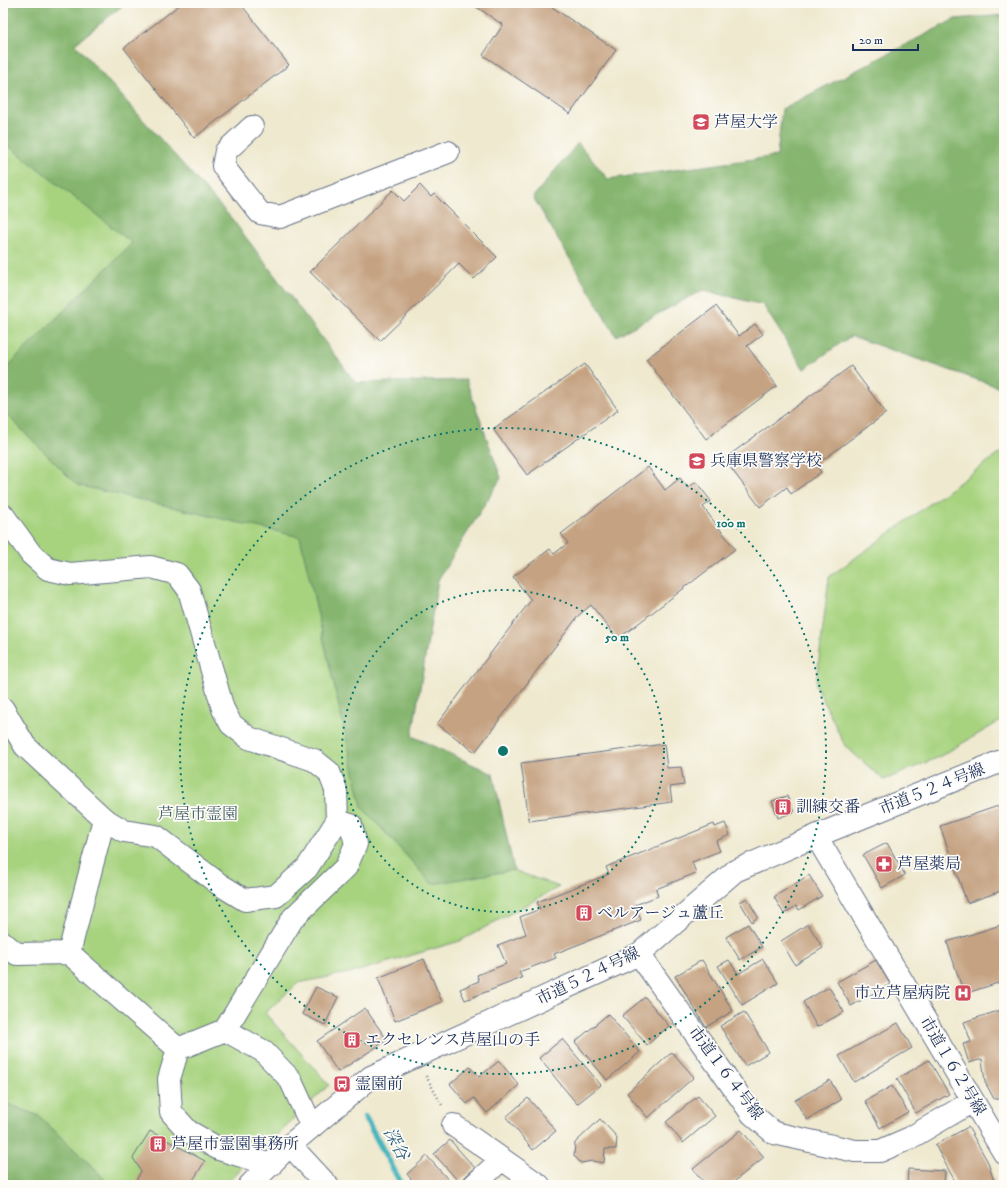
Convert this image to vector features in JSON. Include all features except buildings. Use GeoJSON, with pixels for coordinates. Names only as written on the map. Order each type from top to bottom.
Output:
{"type":"FeatureCollection","features":[{"type":"Feature","properties":{"kind":"street"},"geometry":{"type":"LineString","coordinates":[[252,126],[226,151],[223,166],[260,213],[280,218],[448,152]]}},
{"type":"Feature","properties":{"kind":"street"},"geometry":{"type":"LineString","coordinates":[[3,515],[31,554],[48,569],[70,574],[151,566],[177,574],[189,590],[223,709],[232,724],[249,738],[314,760],[329,772],[336,790],[337,821],[307,868],[276,896],[245,900],[219,884],[156,836],[124,832],[104,819],[25,746],[3,709]]}},
{"type":"Feature","properties":{"kind":"street","name":"市道５２４号線"},"geometry":{"type":"LineString","coordinates":[[250,1185],[290,1146],[371,1077],[639,954],[735,871],[816,836],[1004,760]]}},
{"type":"Feature","properties":{"kind":"street"},"geometry":{"type":"LineString","coordinates":[[69,952],[104,819]]}},
{"type":"Feature","properties":{"kind":"street"},"geometry":{"type":"LineString","coordinates":[[178,1049],[225,1030],[293,918],[346,867],[356,844],[351,825],[337,821]]}},
{"type":"Feature","properties":{"kind":"street","name":"市道１６２号線"},"geometry":{"type":"LineString","coordinates":[[816,836],[1004,1153]]}},
{"type":"Feature","properties":{"kind":"street"},"geometry":{"type":"LineString","coordinates":[[3,944],[17,954],[69,952],[178,1049]]}},
{"type":"Feature","properties":{"kind":"street","name":"市道１６４号線"},"geometry":{"type":"LineString","coordinates":[[639,954],[752,1114],[774,1133],[855,1150],[880,1150],[910,1138],[973,1101]]}},
{"type":"Feature","properties":{"kind":"street"},"geometry":{"type":"LineString","coordinates":[[225,1030],[262,1051],[290,1079],[312,1127]]}},
{"type":"Feature","properties":{"kind":"street"},"geometry":{"type":"LineString","coordinates":[[178,1049],[169,1078],[171,1112],[188,1131],[219,1149],[271,1165]]}},
{"type":"Feature","properties":{"kind":"street"},"geometry":{"type":"LineString","coordinates":[[453,1125],[539,1185]]}},
{"type":"Feature","properties":{"kind":"street"},"geometry":{"type":"LineString","coordinates":[[290,1146],[327,1185]]}},
{"type":"Feature","properties":{"kind":"street"},"geometry":{"type":"LineString","coordinates":[[474,1185],[502,1159]]}},
{"type":"Feature","properties":{"kind":"path"},"geometry":{"type":"LineString","coordinates":[[426,1077],[453,1125]]}},
{"type":"Feature","properties":{"kind":"green space"},"geometry":{"type":"Polygon","coordinates":[[[3,3],[126,3],[75,44],[232,219],[356,383],[466,380],[501,478],[438,580],[412,736],[493,774],[514,870],[432,884],[362,807],[300,537],[77,485],[3,411],[3,371],[132,243],[3,142],[3,3]]]}},
{"type":"Feature","properties":{"kind":"green space"},"geometry":{"type":"Polygon","coordinates":[[[1004,15],[1004,389],[851,336],[804,369],[763,305],[703,290],[616,336],[533,197],[578,143],[608,179],[777,156],[782,109],[955,19],[1004,15]]]}},
{"type":"Feature","properties":{"kind":"green space","name":"芦屋市霊園"},"geometry":{"type":"Polygon","coordinates":[[[3,88],[347,486],[424,837],[559,887],[460,941],[358,971],[298,983],[265,1013],[329,1085],[224,1185],[99,1185],[104,1178],[39,1116],[3,1102],[3,88]]]}},
{"type":"Feature","properties":{"kind":"green space"},"geometry":{"type":"Polygon","coordinates":[[[1004,450],[1004,719],[937,758],[884,780],[845,746],[816,685],[829,577],[1004,450]]]}},
{"type":"Feature","properties":{"kind":"green space"},"geometry":{"type":"Polygon","coordinates":[[[3,1102],[39,1116],[104,1178],[99,1185],[87,1185],[87,1183],[61,1185],[3,1185],[3,1102]]]}},
{"type":"Feature","properties":{"kind":"waterway","name":"深谷"},"geometry":{"type":"LineString","coordinates":[[365,1117],[402,1185]]}},
{"type":"Feature","properties":{"kind":"place","name":"芦屋大学"},"geometry":{"type":"Point","coordinates":[701,122]}},
{"type":"Feature","properties":{"kind":"place","name":"兵庫県警察学校"},"geometry":{"type":"Point","coordinates":[697,461]}},
{"type":"Feature","properties":{"kind":"place","name":"訓練交番"},"geometry":{"type":"Point","coordinates":[783,807]}},
{"type":"Feature","properties":{"kind":"place","name":"芦屋薬局"},"geometry":{"type":"Point","coordinates":[884,864]}},
{"type":"Feature","properties":{"kind":"place","name":"ベルアージュ蘆丘"},"geometry":{"type":"Point","coordinates":[584,913]}},
{"type":"Feature","properties":{"kind":"place","name":"市立芦屋病院"},"geometry":{"type":"Point","coordinates":[963,993]}},
{"type":"Feature","properties":{"kind":"place","name":"エクセレンス芦屋山の手"},"geometry":{"type":"Point","coordinates":[352,1040]}},
{"type":"Feature","properties":{"kind":"place","name":"霊園前"},"geometry":{"type":"Point","coordinates":[342,1084]}},
{"type":"Feature","properties":{"kind":"place","name":"芦屋市霊園事務所"},"geometry":{"type":"Point","coordinates":[158,1144]}}]}
